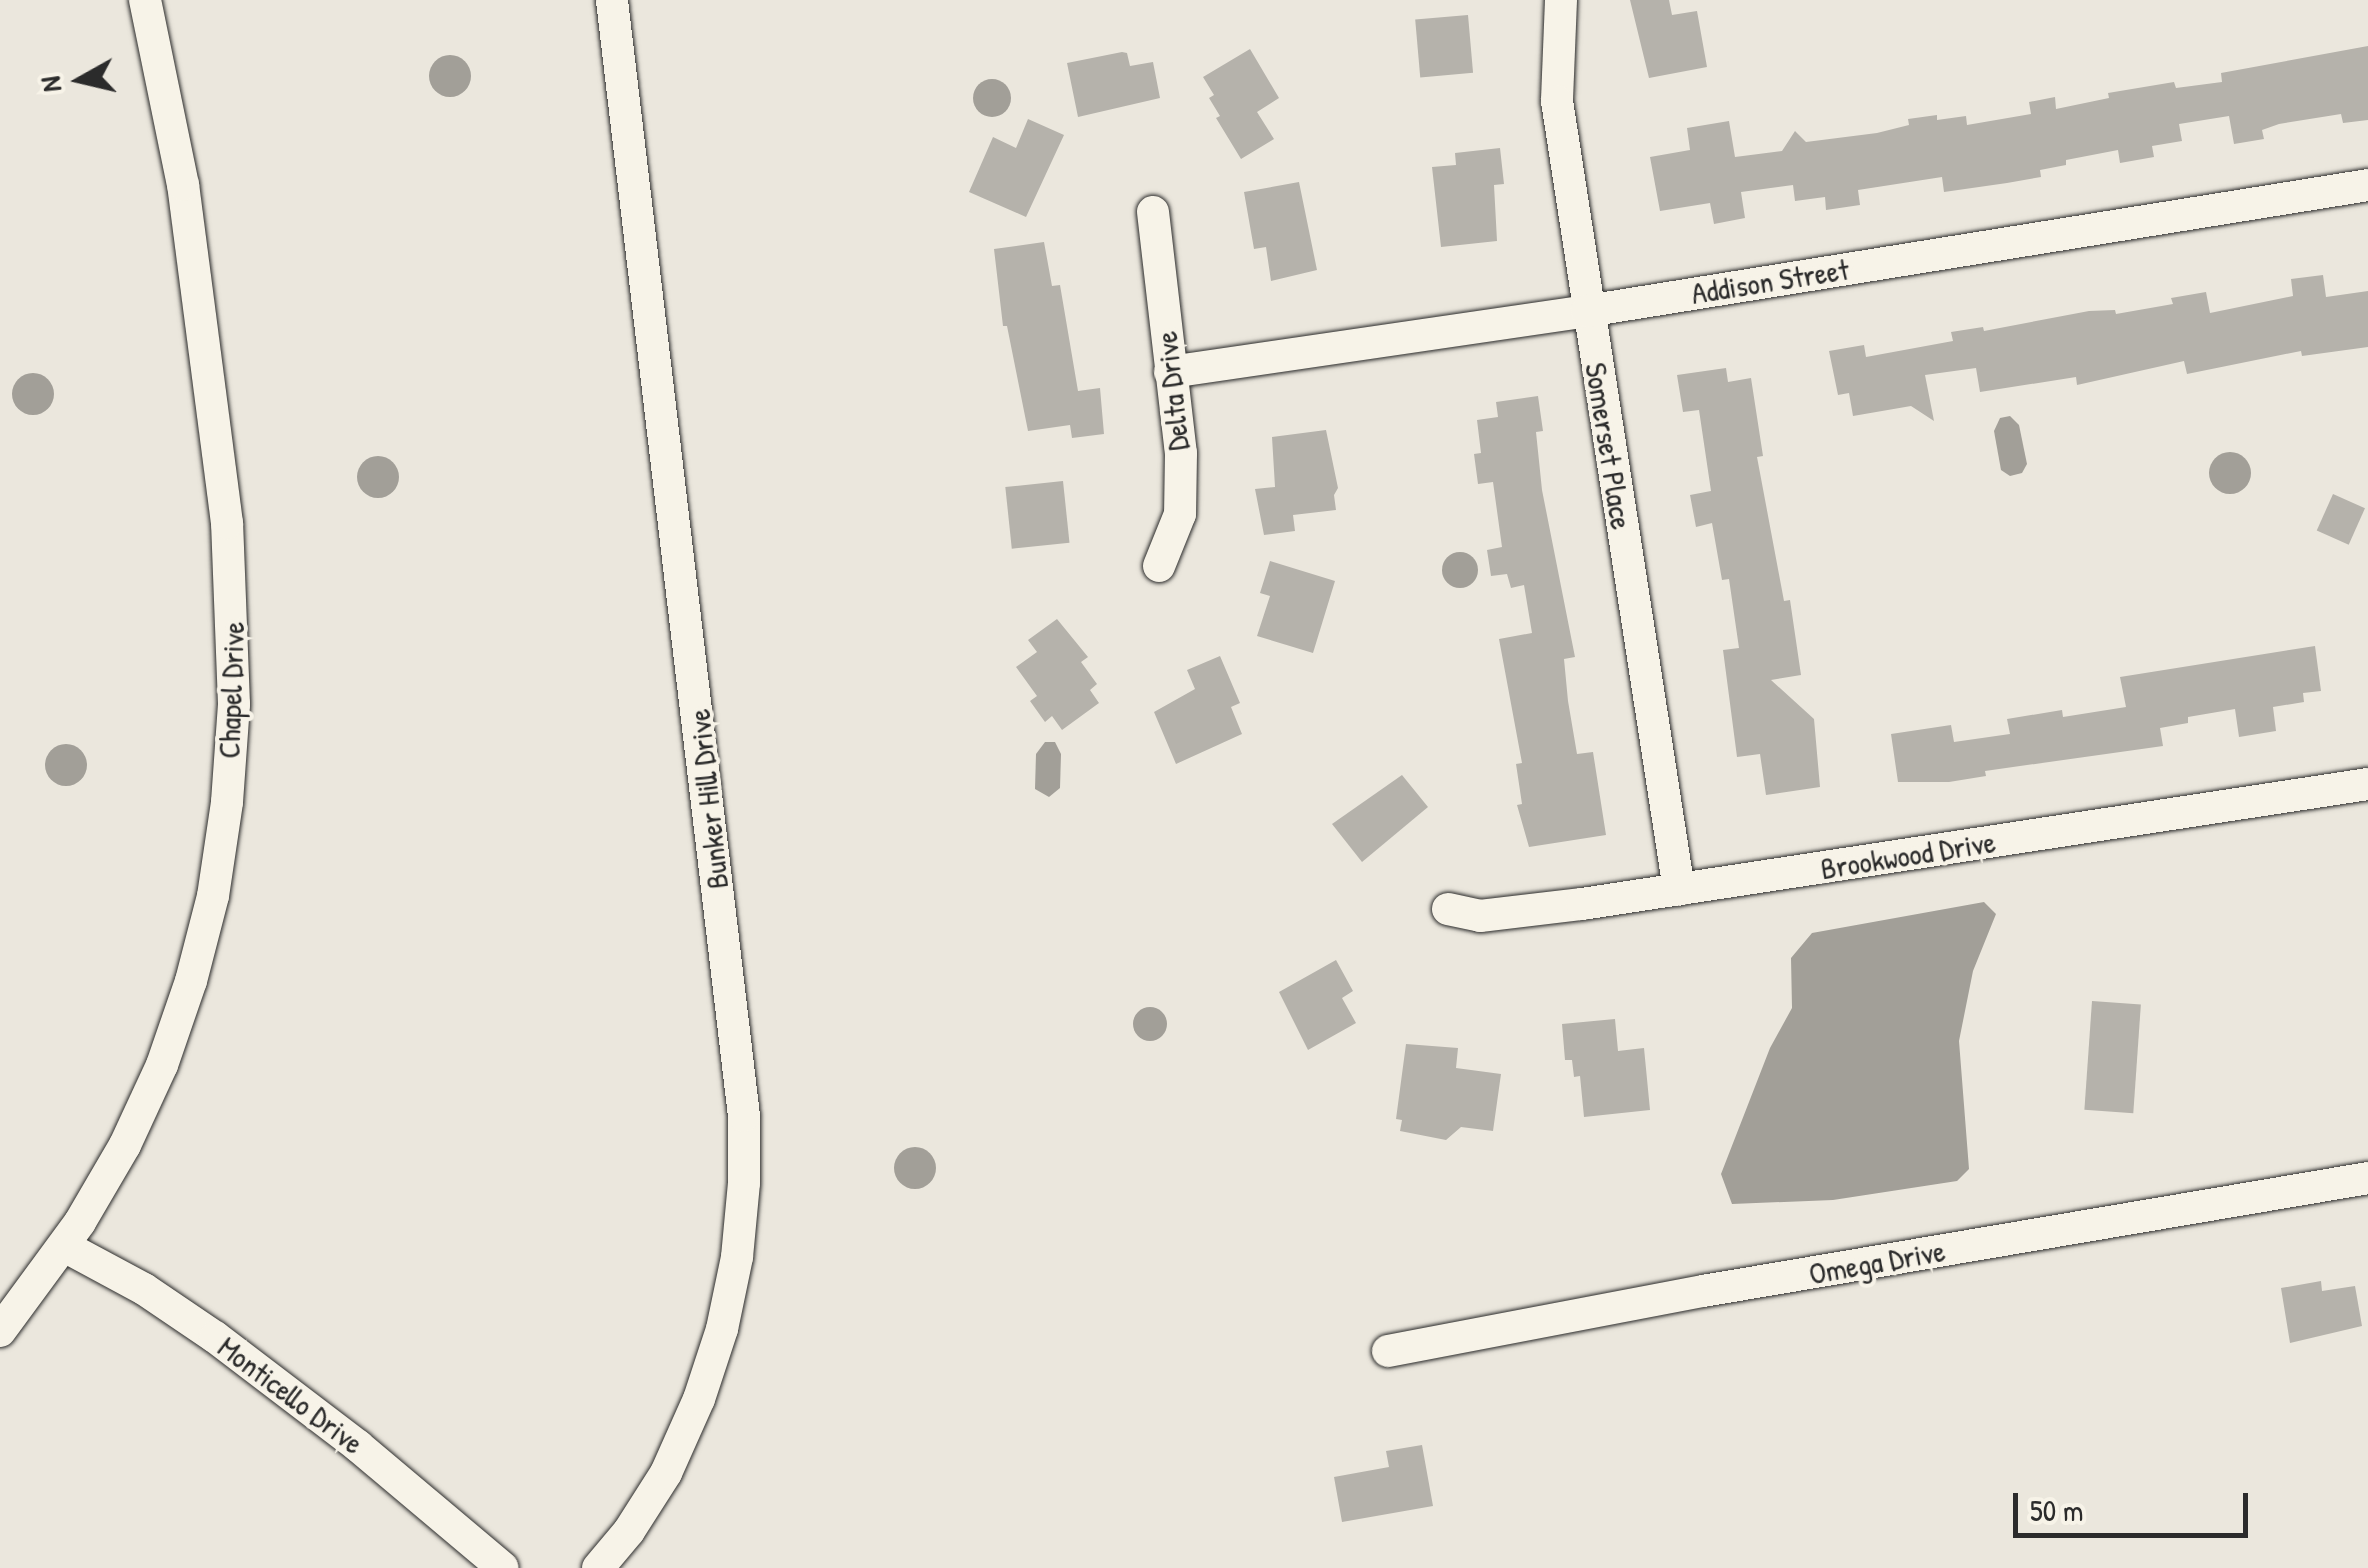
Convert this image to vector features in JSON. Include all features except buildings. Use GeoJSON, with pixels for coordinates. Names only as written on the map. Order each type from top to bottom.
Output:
{"type":"FeatureCollection","features":[{"type":"Feature","properties":{"kind":"street","name":"Chapel Drive"},"geometry":{"type":"LineString","coordinates":[[0,1331],[64,1246],[124,1145],[162,1065],[191,981],[213,896],[234,704],[234,614],[227,523],[183,184],[145,0]]}},
{"type":"Feature","properties":{"kind":"street","name":"Bunker Hill Drive"},"geometry":{"type":"LineString","coordinates":[[598,1568],[630,1531],[666,1473],[699,1399],[722,1329],[737,1257],[744,1184],[742,1096],[612,0]]}},
{"type":"Feature","properties":{"kind":"street","name":"Somerset Place"},"geometry":{"type":"LineString","coordinates":[[1561,0],[1557,101],[1679,890]]}},
{"type":"Feature","properties":{"kind":"street","name":"Addison Street"},"geometry":{"type":"LineString","coordinates":[[1170,372],[1587,311],[2368,185]]}},
{"type":"Feature","properties":{"kind":"street","name":"Delta Drive"},"geometry":{"type":"LineString","coordinates":[[1153,212],[1181,453],[1180,514],[1159,566]]}},
{"type":"Feature","properties":{"kind":"street","name":"Brookwood Drive"},"geometry":{"type":"LineString","coordinates":[[1448,909],[1480,916],[1679,890],[2368,784]]}},
{"type":"Feature","properties":{"kind":"street","name":"Omega Drive"},"geometry":{"type":"LineString","coordinates":[[1388,1351],[1684,1295],[2368,1178]]}},
{"type":"Feature","properties":{"kind":"street","name":"Monticello Drive"},"geometry":{"type":"LineString","coordinates":[[64,1246],[144,1289],[215,1337],[358,1446],[502,1568]]}},
{"type":"Feature","properties":{"kind":"shaded area"},"geometry":{"type":"Polygon","coordinates":[[[450,55],[465,61],[471,76],[465,91],[450,97],[435,91],[429,76],[435,61],[450,55]]]}},
{"type":"Feature","properties":{"kind":"shaded area"},"geometry":{"type":"Polygon","coordinates":[[[992,79],[1006,84],[1011,98],[1006,112],[992,117],[978,112],[973,98],[978,84],[992,79]]]}},
{"type":"Feature","properties":{"kind":"shaded area"},"geometry":{"type":"Polygon","coordinates":[[[33,373],[48,379],[54,394],[48,409],[33,415],[18,409],[12,394],[18,379],[33,373]]]}},
{"type":"Feature","properties":{"kind":"shaded area"},"geometry":{"type":"Polygon","coordinates":[[[2010,416],[2019,425],[2027,464],[2022,473],[2010,476],[2001,470],[1994,431],[2000,418],[2010,416]]]}},
{"type":"Feature","properties":{"kind":"shaded area"},"geometry":{"type":"Polygon","coordinates":[[[2230,452],[2245,458],[2251,473],[2245,488],[2230,494],[2215,488],[2209,473],[2215,458],[2230,452]]]}},
{"type":"Feature","properties":{"kind":"shaded area"},"geometry":{"type":"Polygon","coordinates":[[[378,456],[393,462],[399,477],[393,492],[378,498],[363,492],[357,477],[363,462],[378,456]]]}},
{"type":"Feature","properties":{"kind":"shaded area"},"geometry":{"type":"Polygon","coordinates":[[[1460,552],[1472,558],[1478,570],[1472,582],[1460,588],[1448,582],[1442,570],[1448,558],[1460,552]]]}},
{"type":"Feature","properties":{"kind":"shaded area"},"geometry":{"type":"Polygon","coordinates":[[[1045,742],[1055,742],[1061,754],[1060,788],[1049,797],[1035,789],[1036,754],[1045,742]]]}},
{"type":"Feature","properties":{"kind":"shaded area"},"geometry":{"type":"Polygon","coordinates":[[[66,744],[81,750],[87,765],[81,780],[66,786],[51,780],[45,765],[51,750],[66,744]]]}},
{"type":"Feature","properties":{"kind":"shaded area"},"geometry":{"type":"Polygon","coordinates":[[[1984,902],[1996,914],[1973,971],[1959,1041],[1969,1169],[1957,1181],[1833,1200],[1732,1204],[1721,1174],[1770,1048],[1792,1008],[1791,958],[1812,933],[1984,902]]]}},
{"type":"Feature","properties":{"kind":"shaded area"},"geometry":{"type":"Polygon","coordinates":[[[1150,1007],[1162,1012],[1167,1024],[1162,1036],[1150,1041],[1138,1036],[1133,1024],[1138,1012],[1150,1007]]]}},
{"type":"Feature","properties":{"kind":"shaded area"},"geometry":{"type":"Polygon","coordinates":[[[915,1147],[930,1153],[936,1168],[930,1183],[915,1189],[900,1183],[894,1168],[900,1153],[915,1147]]]}}]}
